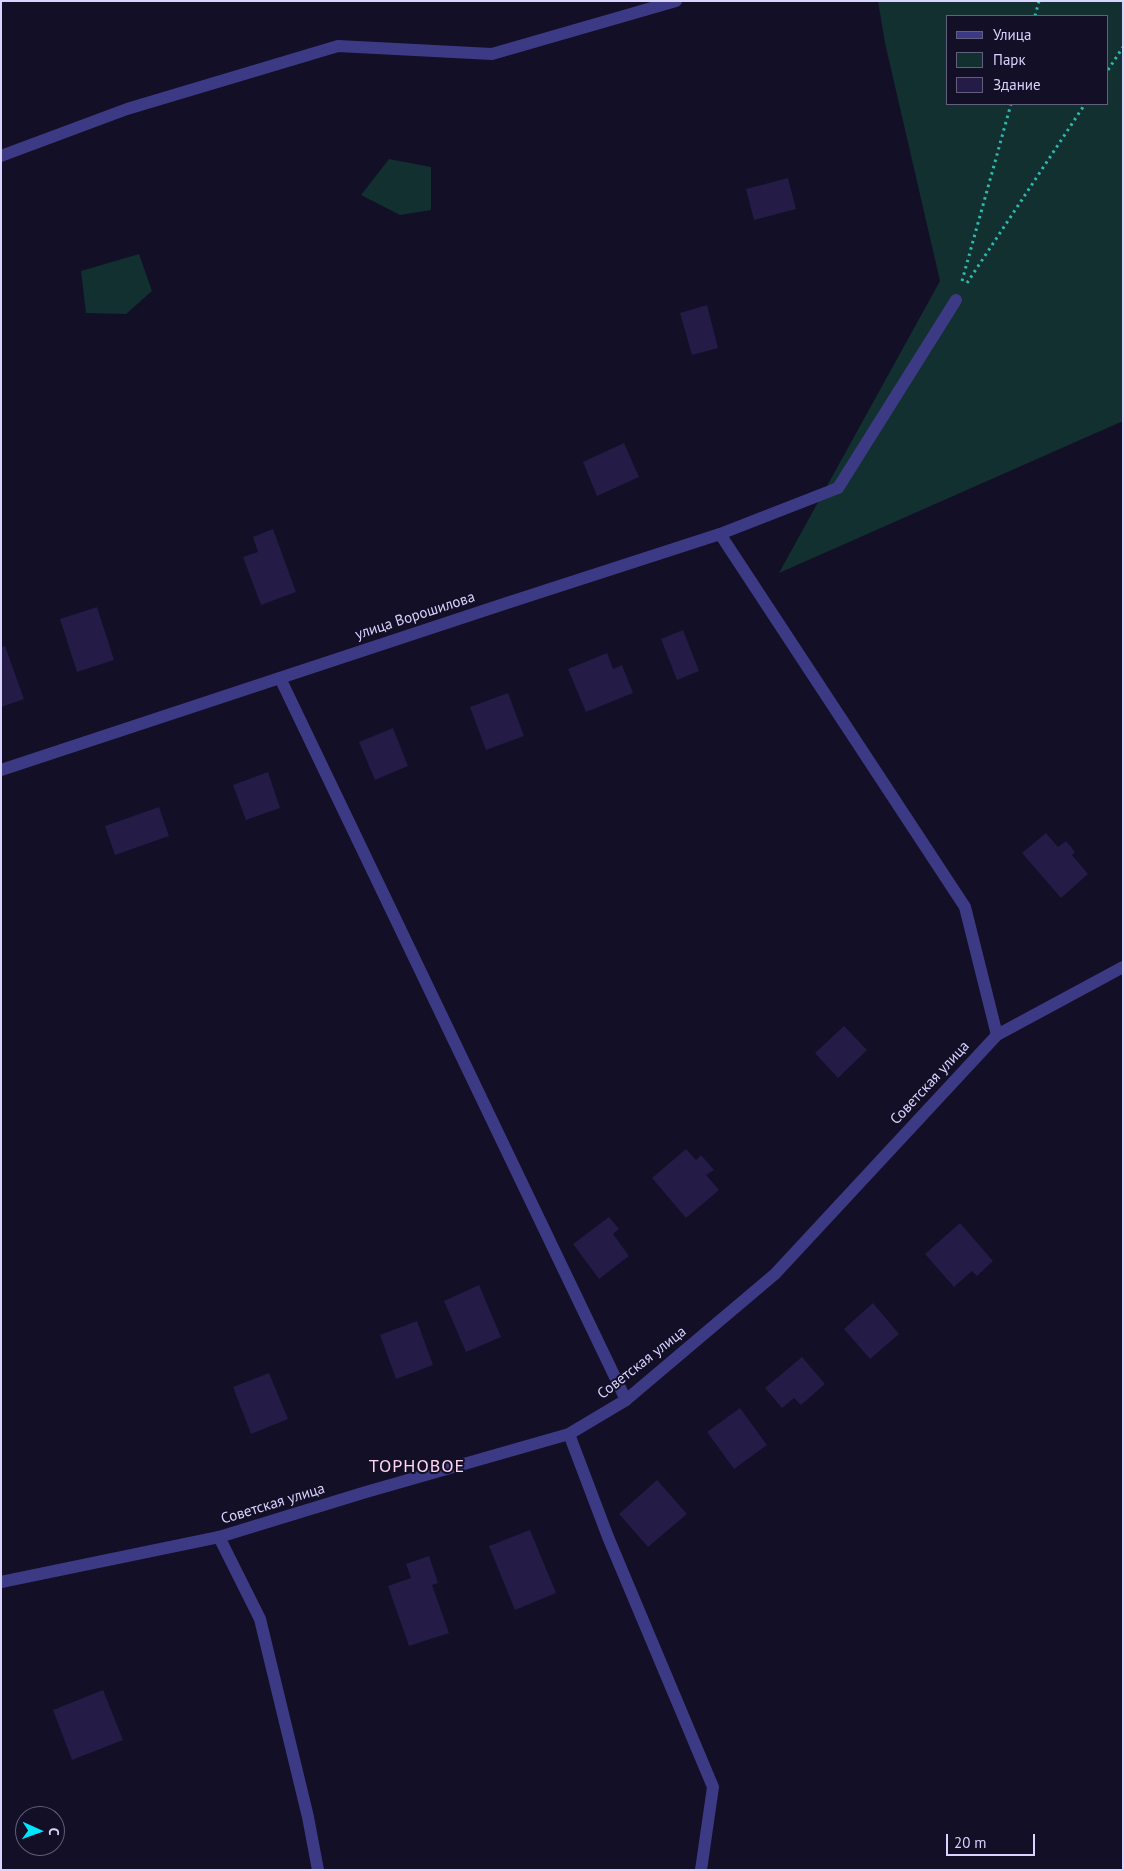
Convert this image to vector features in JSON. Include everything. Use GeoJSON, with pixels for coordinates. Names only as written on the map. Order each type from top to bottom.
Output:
{"type":"FeatureCollection","features":[{"type":"Feature","properties":{"kind":"street"},"geometry":{"type":"LineString","coordinates":[[1,156],[127,108],[338,46],[492,54],[676,1]]}},
{"type":"Feature","properties":{"kind":"street","name":"улица Ворошилова"},"geometry":{"type":"LineString","coordinates":[[1,770],[720,534],[838,488],[956,300]]}},
{"type":"Feature","properties":{"kind":"street"},"geometry":{"type":"LineString","coordinates":[[720,534],[965,907],[997,1035]]}},
{"type":"Feature","properties":{"kind":"street"},"geometry":{"type":"LineString","coordinates":[[280,678],[626,1400]]}},
{"type":"Feature","properties":{"kind":"street","name":"Советская улица"},"geometry":{"type":"LineString","coordinates":[[1,1582],[218,1537],[366,1492],[569,1434],[626,1400],[775,1274],[997,1035],[1123,967]]}},
{"type":"Feature","properties":{"kind":"street"},"geometry":{"type":"LineString","coordinates":[[569,1434],[608,1537],[713,1787],[701,1870]]}},
{"type":"Feature","properties":{"kind":"street"},"geometry":{"type":"LineString","coordinates":[[218,1537],[260,1619],[308,1817],[318,1870]]}},
{"type":"Feature","properties":{"kind":"path"},"geometry":{"type":"LineString","coordinates":[[1035,15],[1039,1]]}},
{"type":"Feature","properties":{"kind":"path"},"geometry":{"type":"LineString","coordinates":[[1109,68],[1123,47]]}},
{"type":"Feature","properties":{"kind":"path"},"geometry":{"type":"LineString","coordinates":[[956,300],[1011,105]]}},
{"type":"Feature","properties":{"kind":"path"},"geometry":{"type":"LineString","coordinates":[[956,300],[1084,105]]}},
{"type":"Feature","properties":{"kind":"green space"},"geometry":{"type":"Polygon","coordinates":[[[878,1],[1123,1],[1123,421],[779,573],[940,281],[885,43],[878,1]]]}},
{"type":"Feature","properties":{"kind":"green space"},"geometry":{"type":"Polygon","coordinates":[[[389,159],[431,167],[431,210],[400,215],[361,195],[389,159]]]}},
{"type":"Feature","properties":{"kind":"green space"},"geometry":{"type":"Polygon","coordinates":[[[139,254],[152,291],[126,314],[86,313],[81,271],[139,254]]]}},
{"type":"Feature","properties":{"kind":"building"},"geometry":{"type":"Polygon","coordinates":[[[788,178],[796,209],[754,220],[746,189],[788,178]]]}},
{"type":"Feature","properties":{"kind":"building"},"geometry":{"type":"Polygon","coordinates":[[[707,305],[718,348],[692,355],[680,313],[707,305]]]}},
{"type":"Feature","properties":{"kind":"building"},"geometry":{"type":"Polygon","coordinates":[[[624,443],[639,477],[597,496],[583,462],[624,443]]]}},
{"type":"Feature","properties":{"kind":"building"},"geometry":{"type":"Polygon","coordinates":[[[273,529],[296,592],[261,605],[243,557],[258,552],[253,537],[273,529]]]}},
{"type":"Feature","properties":{"kind":"building"},"geometry":{"type":"Polygon","coordinates":[[[97,607],[114,660],[77,672],[60,619],[97,607]]]}},
{"type":"Feature","properties":{"kind":"building"},"geometry":{"type":"Polygon","coordinates":[[[683,630],[699,671],[677,680],[661,639],[683,630]]]}},
{"type":"Feature","properties":{"kind":"building"},"geometry":{"type":"Polygon","coordinates":[[[5,646],[24,699],[1,707],[1,647],[5,646]]]}},
{"type":"Feature","properties":{"kind":"building"},"geometry":{"type":"Polygon","coordinates":[[[607,653],[613,669],[622,665],[633,693],[586,712],[568,669],[607,653]]]}},
{"type":"Feature","properties":{"kind":"building"},"geometry":{"type":"Polygon","coordinates":[[[508,693],[524,736],[486,750],[470,707],[508,693]]]}},
{"type":"Feature","properties":{"kind":"building"},"geometry":{"type":"Polygon","coordinates":[[[393,728],[408,766],[375,780],[359,742],[393,728]]]}},
{"type":"Feature","properties":{"kind":"building"},"geometry":{"type":"Polygon","coordinates":[[[268,772],[280,808],[246,820],[233,785],[268,772]]]}},
{"type":"Feature","properties":{"kind":"building"},"geometry":{"type":"Polygon","coordinates":[[[159,807],[169,836],[115,855],[105,826],[159,807]]]}},
{"type":"Feature","properties":{"kind":"building"},"geometry":{"type":"Polygon","coordinates":[[[1046,833],[1058,847],[1066,841],[1075,852],[1072,855],[1088,874],[1061,898],[1022,853],[1046,833]]]}},
{"type":"Feature","properties":{"kind":"building"},"geometry":{"type":"Polygon","coordinates":[[[844,1026],[867,1050],[838,1078],[815,1053],[844,1026]]]}},
{"type":"Feature","properties":{"kind":"building"},"geometry":{"type":"Polygon","coordinates":[[[686,1149],[696,1160],[701,1155],[714,1170],[706,1175],[719,1190],[686,1218],[652,1178],[686,1149]]]}},
{"type":"Feature","properties":{"kind":"building"},"geometry":{"type":"Polygon","coordinates":[[[609,1217],[619,1229],[613,1234],[629,1256],[599,1279],[573,1244],[609,1217]]]}},
{"type":"Feature","properties":{"kind":"building"},"geometry":{"type":"Polygon","coordinates":[[[960,1223],[993,1261],[977,1276],[972,1271],[954,1287],[925,1254],[960,1223]]]}},
{"type":"Feature","properties":{"kind":"building"},"geometry":{"type":"Polygon","coordinates":[[[479,1285],[501,1337],[466,1352],[444,1301],[479,1285]]]}},
{"type":"Feature","properties":{"kind":"building"},"geometry":{"type":"Polygon","coordinates":[[[873,1303],[899,1334],[870,1359],[844,1329],[873,1303]]]}},
{"type":"Feature","properties":{"kind":"building"},"geometry":{"type":"Polygon","coordinates":[[[417,1321],[433,1365],[396,1379],[380,1335],[417,1321]]]}},
{"type":"Feature","properties":{"kind":"building"},"geometry":{"type":"Polygon","coordinates":[[[802,1357],[825,1384],[801,1405],[794,1398],[782,1408],[765,1388],[802,1357]]]}},
{"type":"Feature","properties":{"kind":"building"},"geometry":{"type":"Polygon","coordinates":[[[269,1373],[288,1419],[251,1434],[233,1387],[269,1373]]]}},
{"type":"Feature","properties":{"kind":"building"},"geometry":{"type":"Polygon","coordinates":[[[740,1408],[767,1445],[734,1469],[707,1432],[740,1408]]]}},
{"type":"Feature","properties":{"kind":"building"},"geometry":{"type":"Polygon","coordinates":[[[657,1480],[687,1514],[648,1547],[619,1514],[657,1480]]]}},
{"type":"Feature","properties":{"kind":"building"},"geometry":{"type":"Polygon","coordinates":[[[530,1530],[556,1593],[515,1610],[489,1546],[530,1530]]]}},
{"type":"Feature","properties":{"kind":"building"},"geometry":{"type":"Polygon","coordinates":[[[429,1556],[438,1583],[432,1585],[449,1633],[409,1646],[388,1586],[411,1578],[406,1564],[429,1556]]]}},
{"type":"Feature","properties":{"kind":"building"},"geometry":{"type":"Polygon","coordinates":[[[103,1690],[123,1740],[72,1760],[53,1710],[103,1690]]]}},
{"type":"Feature","properties":{"kind":"district","name":"ТОРНОВОЕ"},"geometry":{"type":"Point","coordinates":[417,1467]}}]}
